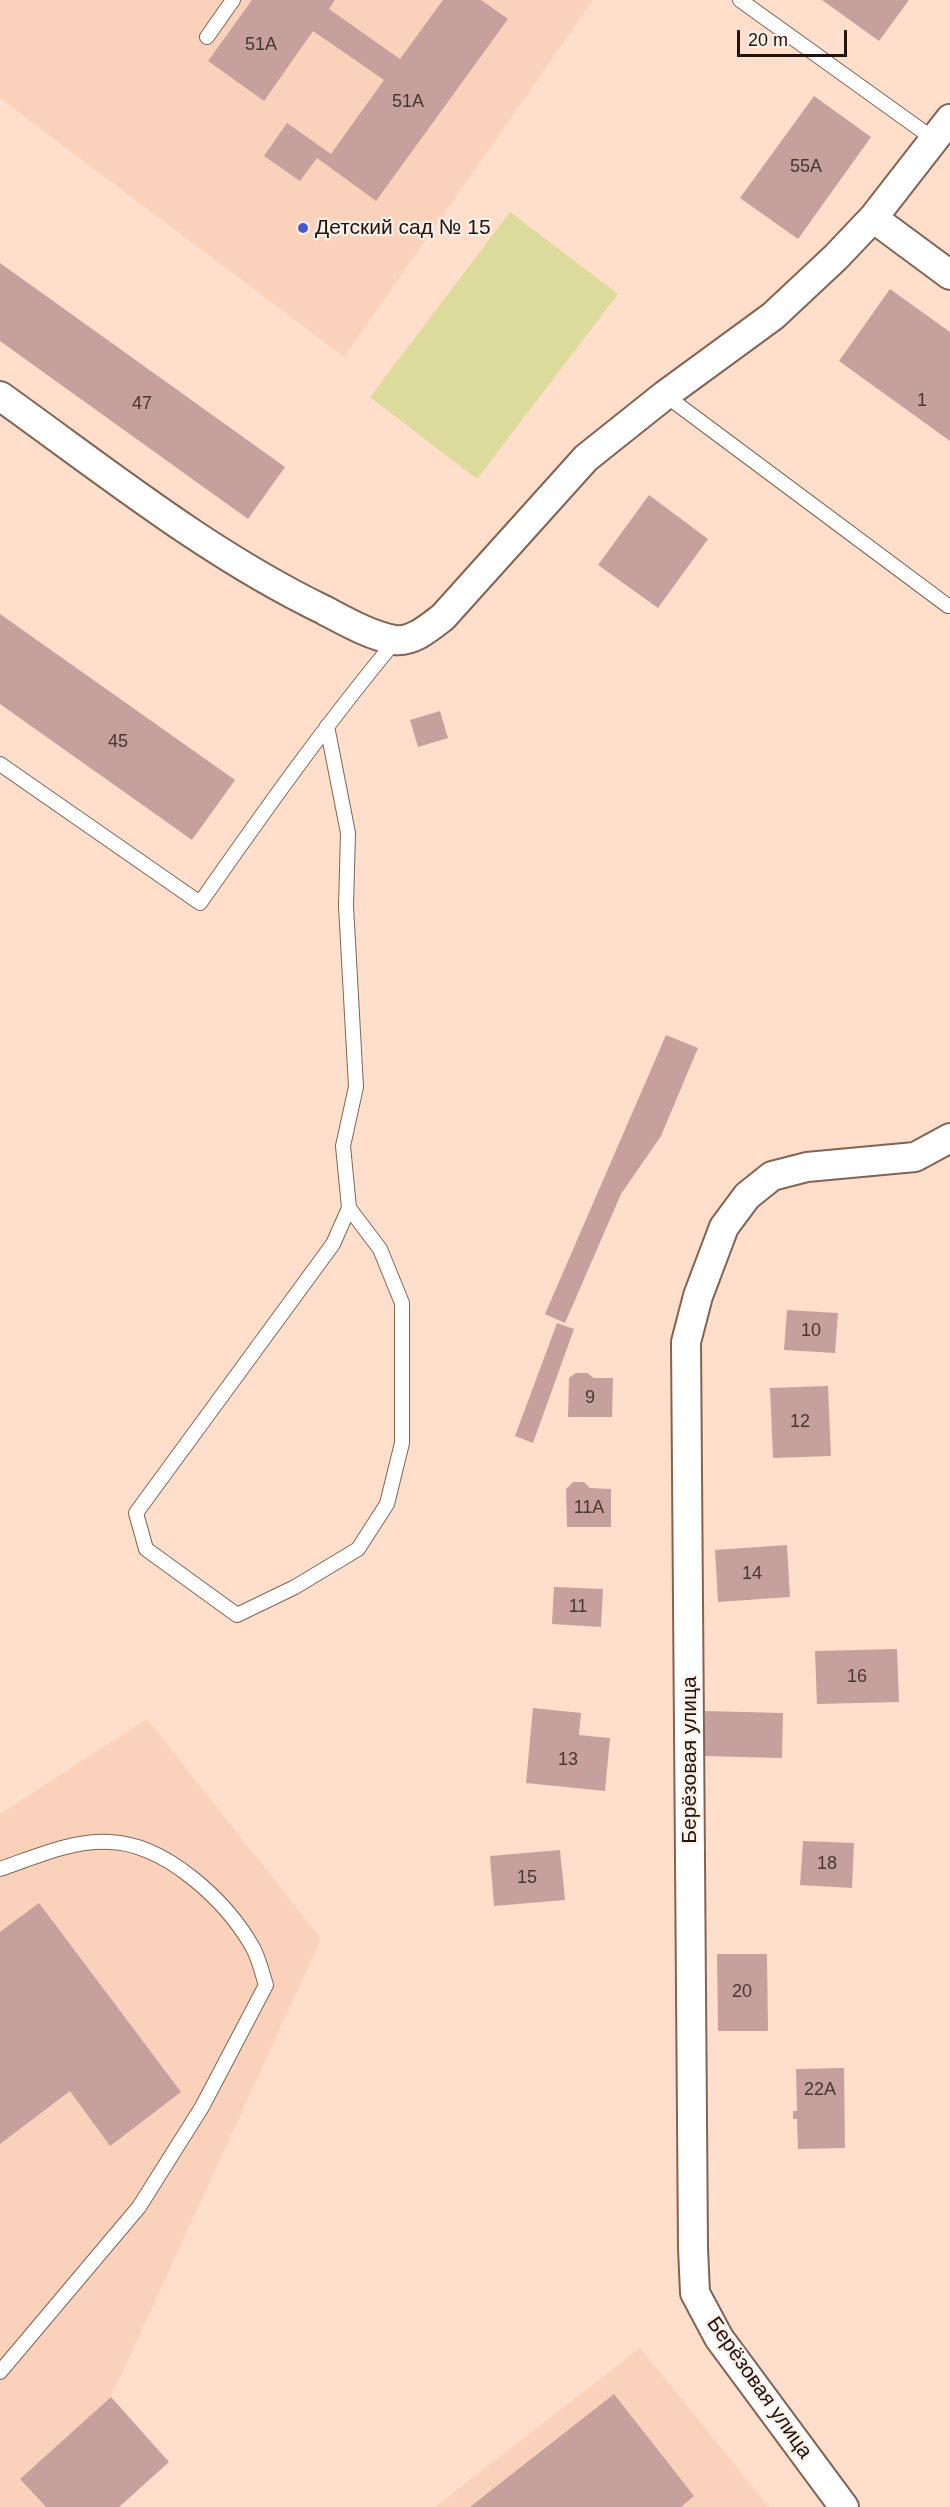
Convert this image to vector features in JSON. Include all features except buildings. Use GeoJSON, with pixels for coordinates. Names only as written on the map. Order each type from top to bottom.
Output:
{"type":"FeatureCollection","features":[{"type":"Feature","properties":{"kind":"street"},"geometry":{"type":"LineString","coordinates":[[0,396],[190,531],[258,576],[359,627],[396,640],[421,634],[443,617],[586,458],[665,395],[773,316],[836,257],[873,218],[942,130]]}},
{"type":"Feature","properties":{"kind":"street"},"geometry":{"type":"LineString","coordinates":[[873,218],[950,275]]}},
{"type":"Feature","properties":{"kind":"street","name":"Берёзовая улица"},"geometry":{"type":"LineString","coordinates":[[844,2507],[719,2338],[696,2293],[693,2236],[686,1342],[698,1296],[724,1227],[747,1196],[772,1176],[807,1167],[915,1157],[950,1138]]}},
{"type":"Feature","properties":{"kind":"lane"},"geometry":{"type":"LineString","coordinates":[[207,37],[233,0]]}},
{"type":"Feature","properties":{"kind":"lane"},"geometry":{"type":"LineString","coordinates":[[740,0],[942,130]]}},
{"type":"Feature","properties":{"kind":"lane"},"geometry":{"type":"LineString","coordinates":[[665,395],[948,606]]}},
{"type":"Feature","properties":{"kind":"lane"},"geometry":{"type":"LineString","coordinates":[[0,764],[200,903],[275,795],[396,640]]}},
{"type":"Feature","properties":{"kind":"lane"},"geometry":{"type":"LineString","coordinates":[[327,726],[348,833],[346,906],[356,1087],[343,1146],[349,1208],[333,1244],[136,1513],[146,1549],[237,1615],[294,1587],[358,1549],[387,1504],[402,1443],[402,1303],[380,1249],[349,1208]]}},
{"type":"Feature","properties":{"kind":"lane"},"geometry":{"type":"LineString","coordinates":[[0,1869],[64,1846],[111,1842],[142,1850],[184,1870],[227,1910],[254,1948],[266,1985],[202,2107],[140,2207],[0,2372]]}},
{"type":"Feature","properties":{"kind":"shaded area","name":"Детский сад № 15"},"geometry":{"type":"Polygon","coordinates":[[[0,0],[593,0],[344,357],[0,98],[0,0]]]}},
{"type":"Feature","properties":{"kind":"shaded area"},"geometry":{"type":"Polygon","coordinates":[[[510,212],[618,294],[477,479],[370,397],[510,212]]]}},
{"type":"Feature","properties":{"kind":"shaded area"},"geometry":{"type":"Polygon","coordinates":[[[147,1719],[321,1939],[111,2397],[20,2479],[46,2507],[0,2507],[0,1814],[147,1719]]]}},
{"type":"Feature","properties":{"kind":"shaded area"},"geometry":{"type":"Polygon","coordinates":[[[640,2348],[769,2507],[435,2507],[640,2348]]]}},
{"type":"Feature","properties":{"kind":"place","name":"Детский сад № 15"},"geometry":{"type":"Point","coordinates":[303,228]}}]}
